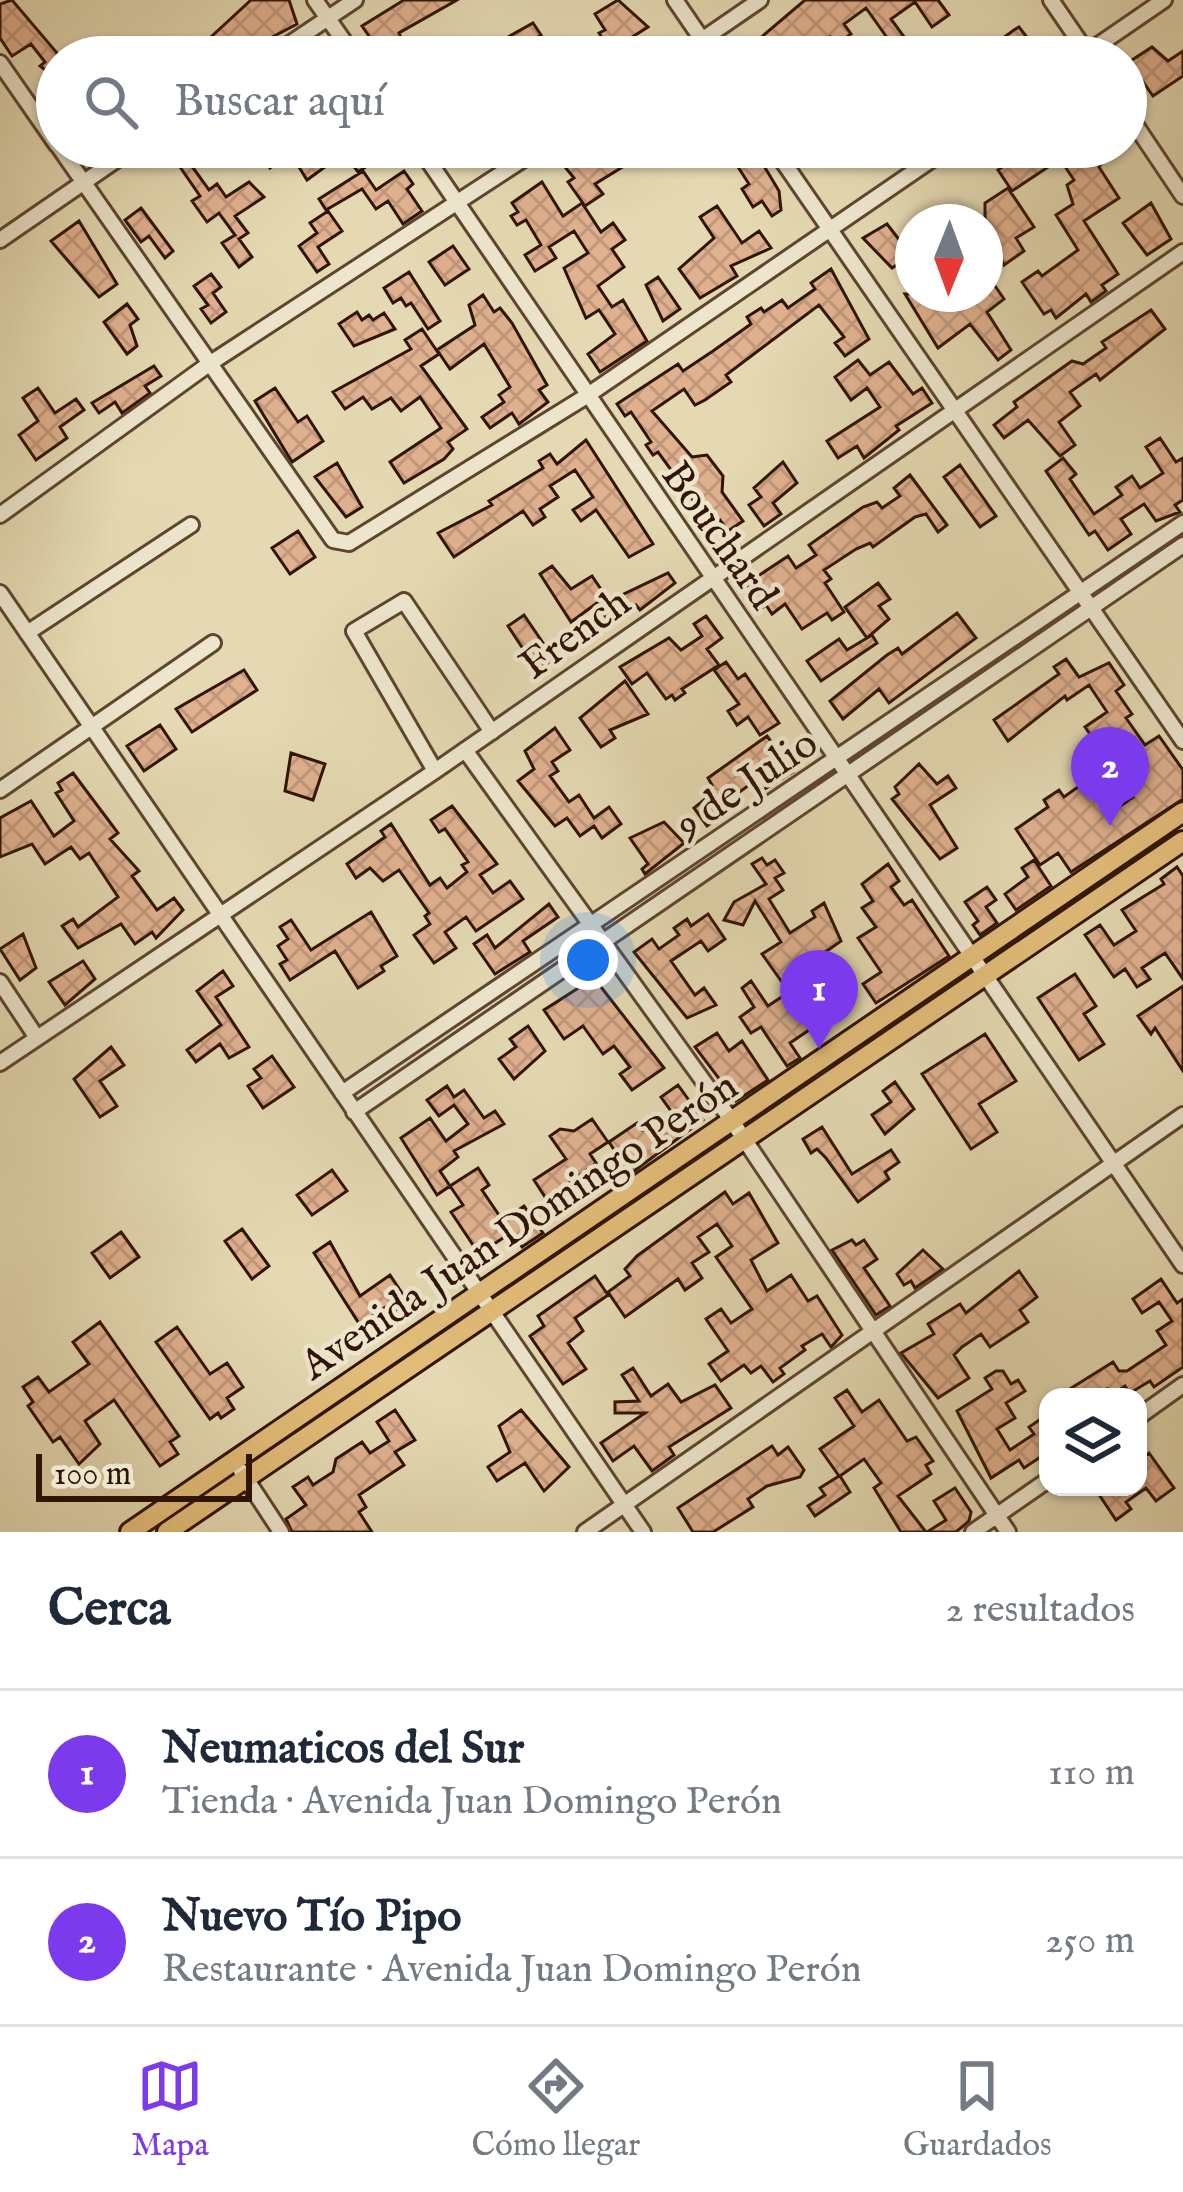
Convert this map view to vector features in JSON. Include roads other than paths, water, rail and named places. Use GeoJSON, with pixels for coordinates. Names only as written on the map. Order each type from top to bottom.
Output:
{"type":"FeatureCollection","features":[{"type":"Feature","properties":{"kind":"main road","name":"Avenida Juan Domingo Perón"},"geometry":{"type":"LineString","coordinates":[[167,1532],[241,1470],[486,1301],[732,1121],[1183,812]]}},
{"type":"Feature","properties":{"kind":"main road","name":"Avenida Juan Domingo Perón"},"geometry":{"type":"LineString","coordinates":[[486,1301],[745,1140],[1183,841]]}},
{"type":"Feature","properties":{"kind":"main road","name":"Avenida Juan Domingo Perón"},"geometry":{"type":"LineString","coordinates":[[130,1532],[241,1470]]}},
{"type":"Feature","properties":{"kind":"street"},"geometry":{"type":"LineString","coordinates":[[315,0],[340,36]]}},
{"type":"Feature","properties":{"kind":"street"},"geometry":{"type":"LineString","coordinates":[[301,36],[355,0]]}},
{"type":"Feature","properties":{"kind":"street"},"geometry":{"type":"LineString","coordinates":[[674,0],[699,36]]}},
{"type":"Feature","properties":{"kind":"street"},"geometry":{"type":"LineString","coordinates":[[708,36],[760,0]]}},
{"type":"Feature","properties":{"kind":"street"},"geometry":{"type":"LineString","coordinates":[[1051,0],[1074,36]]}},
{"type":"Feature","properties":{"kind":"street"},"geometry":{"type":"LineString","coordinates":[[1114,36],[1164,0]]}},
{"type":"Feature","properties":{"kind":"street"},"geometry":{"type":"LineString","coordinates":[[0,63],[36,115]]}},
{"type":"Feature","properties":{"kind":"street"},"geometry":{"type":"LineString","coordinates":[[1147,142],[1183,196]]}},
{"type":"Feature","properties":{"kind":"street"},"geometry":{"type":"LineString","coordinates":[[73,168],[333,540],[349,544],[585,397],[919,168]]}},
{"type":"Feature","properties":{"kind":"street"},"geometry":{"type":"LineString","coordinates":[[0,240],[104,168]]}},
{"type":"Feature","properties":{"kind":"street","name":"Bouchard"},"geometry":{"type":"LineString","coordinates":[[433,168],[585,397],[989,976],[1183,1264]]}},
{"type":"Feature","properties":{"kind":"street"},"geometry":{"type":"LineString","coordinates":[[0,515],[209,364],[510,168]]}},
{"type":"Feature","properties":{"kind":"street"},"geometry":{"type":"LineString","coordinates":[[787,168],[1183,741]]}},
{"type":"Feature","properties":{"kind":"street","name":"French"},"geometry":{"type":"LineString","coordinates":[[0,1063],[492,732],[710,575],[1183,252]]}},
{"type":"Feature","properties":{"kind":"street","name":"9 de Julio"},"geometry":{"type":"LineString","coordinates":[[342,1094],[1183,523]]}},
{"type":"Feature","properties":{"kind":"street"},"geometry":{"type":"LineString","coordinates":[[27,633],[191,525]]}},
{"type":"Feature","properties":{"kind":"street","name":"9 de Julio"},"geometry":{"type":"LineString","coordinates":[[354,1112],[1183,545]]}},
{"type":"Feature","properties":{"kind":"street"},"geometry":{"type":"LineString","coordinates":[[0,593],[217,917],[643,1532]]}},
{"type":"Feature","properties":{"kind":"street"},"geometry":{"type":"LineString","coordinates":[[435,771],[354,631],[404,601],[492,732]]}},
{"type":"Feature","properties":{"kind":"street"},"geometry":{"type":"LineString","coordinates":[[0,790],[213,643]]}},
{"type":"Feature","properties":{"kind":"street"},"geometry":{"type":"LineString","coordinates":[[465,750],[732,1121],[1008,1532]]}},
{"type":"Feature","properties":{"kind":"street"},"geometry":{"type":"LineString","coordinates":[[0,982],[37,1038]]}},
{"type":"Feature","properties":{"kind":"street"},"geometry":{"type":"LineString","coordinates":[[585,1532],[876,1334],[1183,1115]]}},
{"type":"Feature","properties":{"kind":"street"},"geometry":{"type":"LineString","coordinates":[[1147,1411],[1183,1385]]}},
{"type":"Feature","properties":{"kind":"street"},"geometry":{"type":"LineString","coordinates":[[241,1470],[281,1532]]}},
{"type":"Feature","properties":{"kind":"street"},"geometry":{"type":"LineString","coordinates":[[973,1532],[1039,1486]]}},
{"type":"Feature","properties":{"kind":"place","name":"Nuevo Tío Pipo"},"geometry":{"type":"Point","coordinates":[1110,826]}},
{"type":"Feature","properties":{"kind":"place","name":"Neumaticos del Sur"},"geometry":{"type":"Point","coordinates":[819,1049]}}]}
